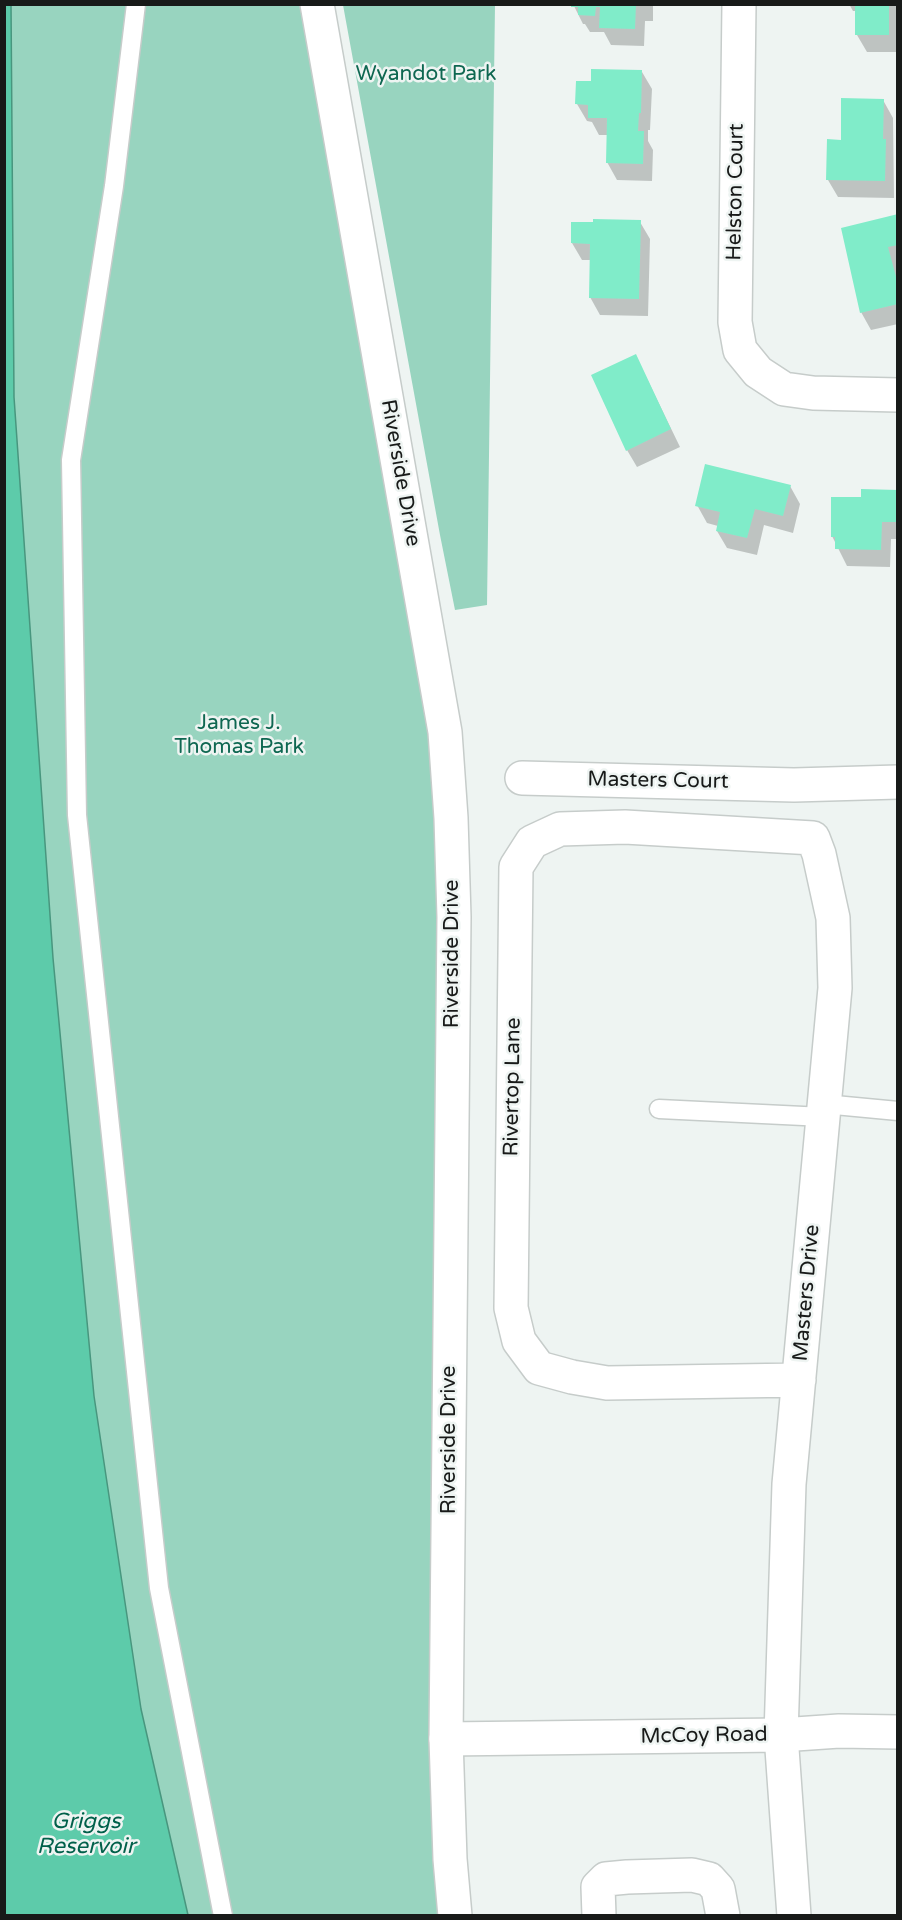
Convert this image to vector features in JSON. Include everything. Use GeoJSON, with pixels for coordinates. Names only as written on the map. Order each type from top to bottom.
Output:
{"type":"FeatureCollection","features":[{"type":"Feature","properties":{"kind":"street","name":"Riverside Drive"},"geometry":{"type":"LineString","coordinates":[[317,4],[445,732],[451,818],[454,917],[446,1739],[454,1916]]}},
{"type":"Feature","properties":{"kind":"street","name":"Helston Court"},"geometry":{"type":"LineString","coordinates":[[739,4],[735,322],[740,350],[758,372],[784,389],[813,393],[897,395]]}},
{"type":"Feature","properties":{"kind":"street","name":"Masters Court"},"geometry":{"type":"LineString","coordinates":[[522,778],[794,785],[897,782]]}},
{"type":"Feature","properties":{"kind":"street"},"geometry":{"type":"LineString","coordinates":[[794,785],[816,846]]}},
{"type":"Feature","properties":{"kind":"street","name":"Rivertop Lane"},"geometry":{"type":"LineString","coordinates":[[799,1380],[606,1383],[539,1368],[519,1341],[511,1308],[516,867],[532,842],[560,829],[626,827],[816,846]]}},
{"type":"Feature","properties":{"kind":"street","name":"Masters Drive"},"geometry":{"type":"LineString","coordinates":[[781,1735],[789,1484],[835,988],[833,918],[816,846]]}},
{"type":"Feature","properties":{"kind":"street"},"geometry":{"type":"LineString","coordinates":[[781,1735],[839,1731],[897,1732]]}},
{"type":"Feature","properties":{"kind":"street","name":"McCoy Road"},"geometry":{"type":"LineString","coordinates":[[446,1739],[781,1735],[794,1916]]}},
{"type":"Feature","properties":{"kind":"street"},"geometry":{"type":"LineString","coordinates":[[599,1916],[598,1887],[606,1879],[692,1875],[709,1879],[718,1889],[723,1916]]}},
{"type":"Feature","properties":{"kind":"lane"},"geometry":{"type":"LineString","coordinates":[[136,4],[114,186],[71,460],[77,815],[159,1588],[223,1916]]}},
{"type":"Feature","properties":{"kind":"lane"},"geometry":{"type":"LineString","coordinates":[[659,1109],[897,1111]]}},
{"type":"Feature","properties":{"kind":"green space","name":"James J. Thomas Park"},"geometry":{"type":"Polygon","coordinates":[[[11,5],[317,5],[441,712],[455,1915],[188,1915],[141,1709],[94,1396],[53,958],[14,397],[11,5]]]}},
{"type":"Feature","properties":{"kind":"green space","name":"Wyandot Park"},"geometry":{"type":"Polygon","coordinates":[[[343,5],[495,5],[487,605],[455,610],[343,5]]]}},
{"type":"Feature","properties":{"kind":"water","name":"Griggs Reservoir"},"geometry":{"type":"Polygon","coordinates":[[[11,4],[14,397],[53,958],[94,1396],[141,1709],[188,1915],[5,1915],[4,5],[11,4]]]}},
{"type":"Feature","properties":{"kind":"building"},"geometry":{"type":"Polygon","coordinates":[[[571,4],[636,4],[635,29],[599,28],[600,7],[596,7],[595,16],[578,15],[578,7],[571,7],[571,4]]]}},
{"type":"Feature","properties":{"kind":"building"},"geometry":{"type":"Polygon","coordinates":[[[855,4],[889,4],[889,35],[855,35],[855,4]]]}},
{"type":"Feature","properties":{"kind":"building"},"geometry":{"type":"Polygon","coordinates":[[[591,69],[642,70],[641,113],[639,113],[638,131],[644,131],[643,164],[606,163],[607,118],[588,118],[588,105],[575,104],[576,81],[591,81],[591,69]]]}},
{"type":"Feature","properties":{"kind":"building"},"geometry":{"type":"Polygon","coordinates":[[[841,98],[884,99],[885,181],[826,180],[827,139],[841,140],[841,98]]]}},
{"type":"Feature","properties":{"kind":"building"},"geometry":{"type":"Polygon","coordinates":[[[898,214],[898,245],[888,247],[898,284],[898,304],[860,313],[841,228],[898,214]]]}},
{"type":"Feature","properties":{"kind":"building"},"geometry":{"type":"Polygon","coordinates":[[[593,219],[641,220],[639,299],[589,298],[590,244],[571,243],[571,222],[593,222],[593,219]]]}},
{"type":"Feature","properties":{"kind":"building"},"geometry":{"type":"Polygon","coordinates":[[[636,354],[671,429],[626,451],[591,375],[636,354]]]}},
{"type":"Feature","properties":{"kind":"building"},"geometry":{"type":"Polygon","coordinates":[[[705,464],[791,485],[783,516],[755,509],[747,538],[716,531],[720,512],[695,506],[705,464]]]}},
{"type":"Feature","properties":{"kind":"building"},"geometry":{"type":"Polygon","coordinates":[[[861,489],[898,490],[898,522],[882,522],[881,550],[835,549],[835,537],[831,537],[831,497],[861,497],[861,489]]]}}]}
